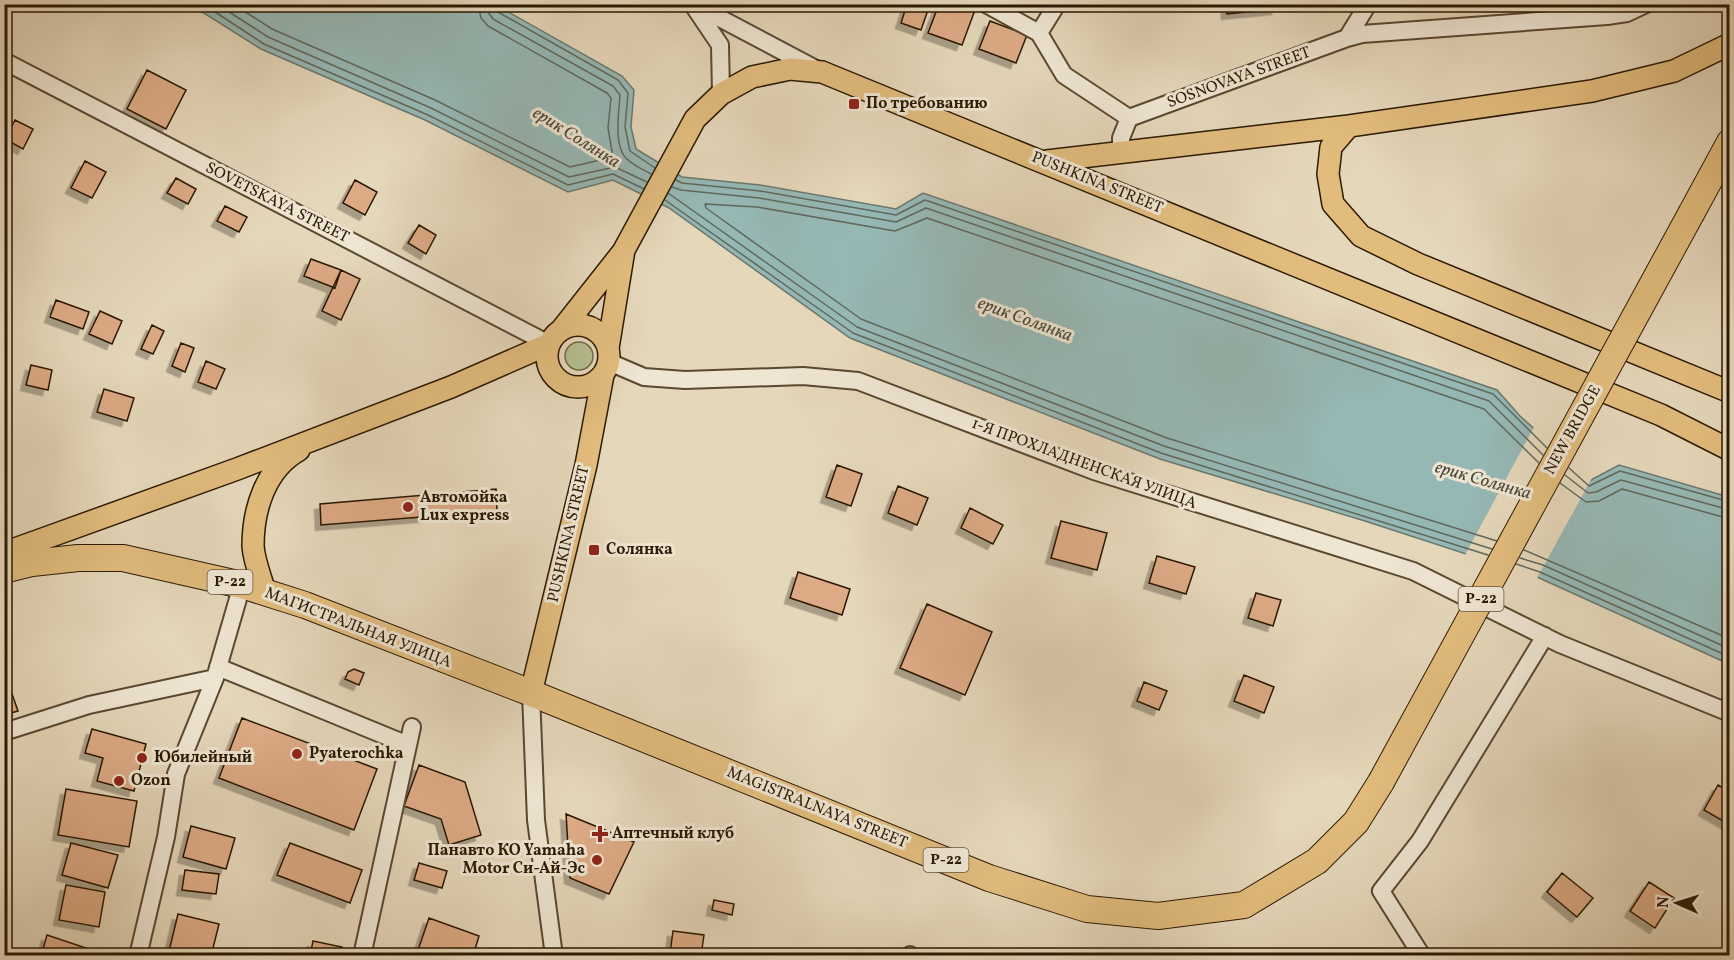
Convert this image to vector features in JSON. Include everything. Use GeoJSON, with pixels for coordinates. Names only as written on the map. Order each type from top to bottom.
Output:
{"type":"FeatureCollection","features":[{"type":"Feature","properties":{"kind":"highway","name":"NEW BRIDGE"},"geometry":{"type":"LineString","coordinates":[[1381,782],[1730,142]]}},
{"type":"Feature","properties":{"kind":"highway","name":"МАГИСТРАЛЬНАЯ УЛИЦА"},"geometry":{"type":"LineString","coordinates":[[7,554],[32,563],[78,558],[123,558],[254,588],[305,605],[531,693]]}},
{"type":"Feature","properties":{"kind":"highway","name":"MAGISTRALNAYA STREET"},"geometry":{"type":"LineString","coordinates":[[531,693],[989,878],[1087,909],[1158,916],[1244,905],[1317,861],[1356,822],[1381,782]]}},
{"type":"Feature","properties":{"kind":"main road"},"geometry":{"type":"LineString","coordinates":[[1045,161],[1349,126],[1592,91],[1674,71],[1730,44]]}},
{"type":"Feature","properties":{"kind":"main road","name":"PUSHKINA STREET"},"geometry":{"type":"LineString","coordinates":[[531,693],[586,465],[607,362],[624,250],[694,119],[721,94],[752,77],[790,69],[822,72],[1045,161],[1660,415],[1730,450]]}},
{"type":"Feature","properties":{"kind":"main road"},"geometry":{"type":"LineString","coordinates":[[1349,126],[1331,147],[1328,174],[1334,204],[1361,236],[1418,264],[1730,392]]}},
{"type":"Feature","properties":{"kind":"main road"},"geometry":{"type":"LineString","coordinates":[[7,554],[451,387],[556,337],[580,325],[590,327],[604,339],[607,362],[590,385],[574,387],[560,381],[550,368],[547,352],[556,337],[624,250]]}},
{"type":"Feature","properties":{"kind":"main road"},"geometry":{"type":"LineString","coordinates":[[254,588],[253,548],[258,498],[274,471],[295,452],[334,431]]}},
{"type":"Feature","properties":{"kind":"street"},"geometry":{"type":"LineString","coordinates":[[693,4],[822,72]]}},
{"type":"Feature","properties":{"kind":"street"},"geometry":{"type":"LineString","coordinates":[[693,4],[720,45],[721,94]]}},
{"type":"Feature","properties":{"kind":"street"},"geometry":{"type":"LineString","coordinates":[[986,4],[1039,33],[1064,75],[1130,118],[1121,138],[1121,153]]}},
{"type":"Feature","properties":{"kind":"street"},"geometry":{"type":"LineString","coordinates":[[1039,33],[1057,4]]}},
{"type":"Feature","properties":{"kind":"street"},"geometry":{"type":"LineString","coordinates":[[1347,38],[1368,4]]}},
{"type":"Feature","properties":{"kind":"street","name":"SOSNOVAYA STREET"},"geometry":{"type":"LineString","coordinates":[[1130,118],[1362,34],[1607,16],[1627,13],[1646,4]]}},
{"type":"Feature","properties":{"kind":"street","name":"SOVETSKAYA STREET"},"geometry":{"type":"LineString","coordinates":[[4,61],[556,337]]}},
{"type":"Feature","properties":{"kind":"street","name":"1-Я ПРОХЛАДНЕНСКАЯ УЛИЦА"},"geometry":{"type":"LineString","coordinates":[[607,362],[641,376],[654,378],[685,380],[803,376],[858,381],[1094,471],[1413,571],[1603,663],[1730,713]]}},
{"type":"Feature","properties":{"kind":"street"},"geometry":{"type":"LineString","coordinates":[[138,956],[166,837],[176,774],[254,588]]}},
{"type":"Feature","properties":{"kind":"street"},"geometry":{"type":"LineString","coordinates":[[1422,956],[1381,891],[1420,841],[1545,636]]}},
{"type":"Feature","properties":{"kind":"street"},"geometry":{"type":"LineString","coordinates":[[4,732],[89,705],[217,672],[408,745]]}},
{"type":"Feature","properties":{"kind":"street"},"geometry":{"type":"LineString","coordinates":[[531,693],[536,820],[554,956]]}},
{"type":"Feature","properties":{"kind":"street"},"geometry":{"type":"LineString","coordinates":[[362,956],[412,727]]}},
{"type":"Feature","properties":{"kind":"green space"},"geometry":{"type":"Polygon","coordinates":[[[579,342],[589,346],[593,356],[589,366],[579,370],[569,366],[565,356],[569,346],[579,342]]]}},
{"type":"Feature","properties":{"kind":"water","name":"ерик Солянка"},"geometry":{"type":"Polygon","coordinates":[[[191,5],[496,5],[622,76],[634,90],[631,127],[636,149],[682,177],[760,185],[896,209],[923,193],[1497,390],[1520,416],[1591,480],[1619,465],[1729,497],[1729,664],[1537,577],[1365,521],[1160,459],[850,338],[669,208],[613,180],[568,192],[425,120],[261,49],[191,5]]]}},
{"type":"Feature","properties":{"kind":"pier"},"geometry":{"type":"Polygon","coordinates":[[[1535,425],[1593,476],[1536,580],[1464,557],[1535,425]]]}},
{"type":"Feature","properties":{"kind":"building"},"geometry":{"type":"Polygon","coordinates":[[[907,4],[930,4],[921,30],[901,23],[907,4]]]}},
{"type":"Feature","properties":{"kind":"building"},"geometry":{"type":"Polygon","coordinates":[[[939,4],[961,4],[975,10],[962,45],[928,33],[939,4]]]}},
{"type":"Feature","properties":{"kind":"building"},"geometry":{"type":"Polygon","coordinates":[[[1226,4],[1277,4],[1277,9],[1227,14],[1226,4]]]}},
{"type":"Feature","properties":{"kind":"building"},"geometry":{"type":"Polygon","coordinates":[[[990,21],[1027,35],[1016,63],[979,49],[990,21]]]}},
{"type":"Feature","properties":{"kind":"building"},"geometry":{"type":"Polygon","coordinates":[[[147,70],[186,90],[166,129],[127,109],[147,70]]]}},
{"type":"Feature","properties":{"kind":"building"},"geometry":{"type":"Polygon","coordinates":[[[15,120],[33,129],[23,149],[5,139],[15,120]]]}},
{"type":"Feature","properties":{"kind":"building"},"geometry":{"type":"Polygon","coordinates":[[[85,161],[106,172],[92,198],[71,188],[85,161]]]}},
{"type":"Feature","properties":{"kind":"building"},"geometry":{"type":"Polygon","coordinates":[[[176,178],[196,189],[188,204],[167,193],[176,178]]]}},
{"type":"Feature","properties":{"kind":"building"},"geometry":{"type":"Polygon","coordinates":[[[355,180],[377,192],[365,215],[343,203],[355,180]]]}},
{"type":"Feature","properties":{"kind":"building"},"geometry":{"type":"Polygon","coordinates":[[[225,206],[247,217],[239,232],[217,221],[225,206]]]}},
{"type":"Feature","properties":{"kind":"building"},"geometry":{"type":"Polygon","coordinates":[[[419,225],[436,235],[426,254],[408,243],[419,225]]]}},
{"type":"Feature","properties":{"kind":"building"},"geometry":{"type":"Polygon","coordinates":[[[311,259],[341,270],[335,288],[304,276],[311,259]]]}},
{"type":"Feature","properties":{"kind":"building"},"geometry":{"type":"Polygon","coordinates":[[[341,270],[360,279],[341,320],[322,311],[341,270]]]}},
{"type":"Feature","properties":{"kind":"building"},"geometry":{"type":"Polygon","coordinates":[[[56,300],[89,312],[83,329],[50,317],[56,300]]]}},
{"type":"Feature","properties":{"kind":"building"},"geometry":{"type":"Polygon","coordinates":[[[100,311],[122,321],[112,344],[89,334],[100,311]]]}},
{"type":"Feature","properties":{"kind":"building"},"geometry":{"type":"Polygon","coordinates":[[[152,325],[164,331],[153,354],[141,349],[152,325]]]}},
{"type":"Feature","properties":{"kind":"building"},"geometry":{"type":"Polygon","coordinates":[[[181,343],[194,348],[185,372],[172,366],[181,343]]]}},
{"type":"Feature","properties":{"kind":"building"},"geometry":{"type":"Polygon","coordinates":[[[206,361],[225,369],[216,389],[198,382],[206,361]]]}},
{"type":"Feature","properties":{"kind":"building"},"geometry":{"type":"Polygon","coordinates":[[[31,365],[52,370],[48,390],[26,385],[31,365]]]}},
{"type":"Feature","properties":{"kind":"building"},"geometry":{"type":"Polygon","coordinates":[[[104,389],[134,398],[127,421],[97,412],[104,389]]]}},
{"type":"Feature","properties":{"kind":"building"},"geometry":{"type":"Polygon","coordinates":[[[837,465],[862,474],[851,506],[826,497],[837,465]]]}},
{"type":"Feature","properties":{"kind":"building"},"geometry":{"type":"Polygon","coordinates":[[[898,486],[928,498],[917,525],[888,513],[898,486]]]}},
{"type":"Feature","properties":{"kind":"building","name":"Автомойка Lux express"},"geometry":{"type":"Polygon","coordinates":[[[496,489],[497,511],[321,525],[320,504],[496,489]]]}},
{"type":"Feature","properties":{"kind":"building"},"geometry":{"type":"Polygon","coordinates":[[[970,508],[1003,525],[993,544],[961,528],[970,508]]]}},
{"type":"Feature","properties":{"kind":"building"},"geometry":{"type":"Polygon","coordinates":[[[1061,521],[1107,533],[1097,570],[1051,558],[1061,521]]]}},
{"type":"Feature","properties":{"kind":"building"},"geometry":{"type":"Polygon","coordinates":[[[1157,556],[1195,567],[1186,594],[1149,583],[1157,556]]]}},
{"type":"Feature","properties":{"kind":"building"},"geometry":{"type":"Polygon","coordinates":[[[798,572],[850,589],[842,615],[790,598],[798,572]]]}},
{"type":"Feature","properties":{"kind":"building"},"geometry":{"type":"Polygon","coordinates":[[[1256,593],[1281,600],[1273,626],[1248,618],[1256,593]]]}},
{"type":"Feature","properties":{"kind":"building"},"geometry":{"type":"Polygon","coordinates":[[[927,604],[992,632],[965,695],[900,668],[927,604]]]}},
{"type":"Feature","properties":{"kind":"building"},"geometry":{"type":"Polygon","coordinates":[[[354,669],[364,673],[359,685],[345,679],[348,672],[354,669]]]}},
{"type":"Feature","properties":{"kind":"building"},"geometry":{"type":"Polygon","coordinates":[[[4,671],[18,711],[4,715],[4,671]]]}},
{"type":"Feature","properties":{"kind":"building"},"geometry":{"type":"Polygon","coordinates":[[[1244,675],[1274,687],[1264,713],[1234,701],[1244,675]]]}},
{"type":"Feature","properties":{"kind":"building"},"geometry":{"type":"Polygon","coordinates":[[[1144,682],[1167,691],[1159,710],[1137,701],[1144,682]]]}},
{"type":"Feature","properties":{"kind":"building"},"geometry":{"type":"Polygon","coordinates":[[[242,718],[377,769],[354,830],[219,778],[242,718]]]}},
{"type":"Feature","properties":{"kind":"building"},"geometry":{"type":"Polygon","coordinates":[[[92,729],[146,744],[134,791],[97,781],[103,758],[85,753],[92,729]]]}},
{"type":"Feature","properties":{"kind":"building"},"geometry":{"type":"Polygon","coordinates":[[[419,765],[465,782],[481,835],[449,845],[441,819],[404,806],[419,765]]]}},
{"type":"Feature","properties":{"kind":"building"},"geometry":{"type":"Polygon","coordinates":[[[1718,785],[1730,792],[1730,825],[1704,810],[1718,785]]]}},
{"type":"Feature","properties":{"kind":"building"},"geometry":{"type":"Polygon","coordinates":[[[66,789],[137,801],[129,847],[58,835],[66,789]]]}},
{"type":"Feature","properties":{"kind":"building","name":"Панавто КО Yamaha Motor Си-Ай-Эс"},"geometry":{"type":"Polygon","coordinates":[[[566,814],[634,842],[609,894],[570,878],[566,814]]]}},
{"type":"Feature","properties":{"kind":"building"},"geometry":{"type":"Polygon","coordinates":[[[191,826],[235,838],[226,869],[183,857],[191,826]]]}},
{"type":"Feature","properties":{"kind":"building"},"geometry":{"type":"Polygon","coordinates":[[[71,843],[118,855],[108,888],[62,875],[71,843]]]}},
{"type":"Feature","properties":{"kind":"building"},"geometry":{"type":"Polygon","coordinates":[[[290,843],[362,870],[350,903],[277,875],[290,843]]]}},
{"type":"Feature","properties":{"kind":"building"},"geometry":{"type":"Polygon","coordinates":[[[419,863],[447,871],[442,888],[414,880],[419,863]]]}},
{"type":"Feature","properties":{"kind":"building"},"geometry":{"type":"Polygon","coordinates":[[[185,870],[219,874],[216,894],[182,890],[185,870]]]}},
{"type":"Feature","properties":{"kind":"building"},"geometry":{"type":"Polygon","coordinates":[[[1562,873],[1593,898],[1577,917],[1547,892],[1562,873]]]}},
{"type":"Feature","properties":{"kind":"building"},"geometry":{"type":"Polygon","coordinates":[[[1649,882],[1674,898],[1655,928],[1630,911],[1649,882]]]}},
{"type":"Feature","properties":{"kind":"building"},"geometry":{"type":"Polygon","coordinates":[[[66,885],[105,892],[99,927],[59,920],[66,885]]]}},
{"type":"Feature","properties":{"kind":"building"},"geometry":{"type":"Polygon","coordinates":[[[714,900],[734,904],[732,915],[712,910],[714,900]]]}},
{"type":"Feature","properties":{"kind":"building"},"geometry":{"type":"Polygon","coordinates":[[[178,914],[219,924],[211,956],[188,956],[169,951],[178,914]]]}},
{"type":"Feature","properties":{"kind":"building"},"geometry":{"type":"Polygon","coordinates":[[[429,918],[479,936],[473,956],[416,956],[429,918]]]}},
{"type":"Feature","properties":{"kind":"building"},"geometry":{"type":"Polygon","coordinates":[[[673,931],[704,935],[701,956],[670,953],[673,931]]]}},
{"type":"Feature","properties":{"kind":"building"},"geometry":{"type":"Polygon","coordinates":[[[47,935],[89,949],[87,956],[41,956],[47,935]]]}},
{"type":"Feature","properties":{"kind":"building"},"geometry":{"type":"Polygon","coordinates":[[[313,941],[342,947],[340,956],[310,956],[313,941]]]}},
{"type":"Feature","properties":{"kind":"place","name":"По требованию"},"geometry":{"type":"Point","coordinates":[854,104]}},
{"type":"Feature","properties":{"kind":"place","name":"Автомойка Lux express"},"geometry":{"type":"Point","coordinates":[408,507]}},
{"type":"Feature","properties":{"kind":"place","name":"Солянка"},"geometry":{"type":"Point","coordinates":[594,550]}},
{"type":"Feature","properties":{"kind":"place","name":"Pyaterochka"},"geometry":{"type":"Point","coordinates":[297,754]}},
{"type":"Feature","properties":{"kind":"place","name":"Юбилейный"},"geometry":{"type":"Point","coordinates":[142,758]}},
{"type":"Feature","properties":{"kind":"place","name":"Ozon"},"geometry":{"type":"Point","coordinates":[119,781]}},
{"type":"Feature","properties":{"kind":"place","name":"Аптечный клуб"},"geometry":{"type":"Point","coordinates":[600,834]}},
{"type":"Feature","properties":{"kind":"place","name":"Панавто КО Yamaha Motor Си-Ай-Эс"},"geometry":{"type":"Point","coordinates":[597,860]}}]}
